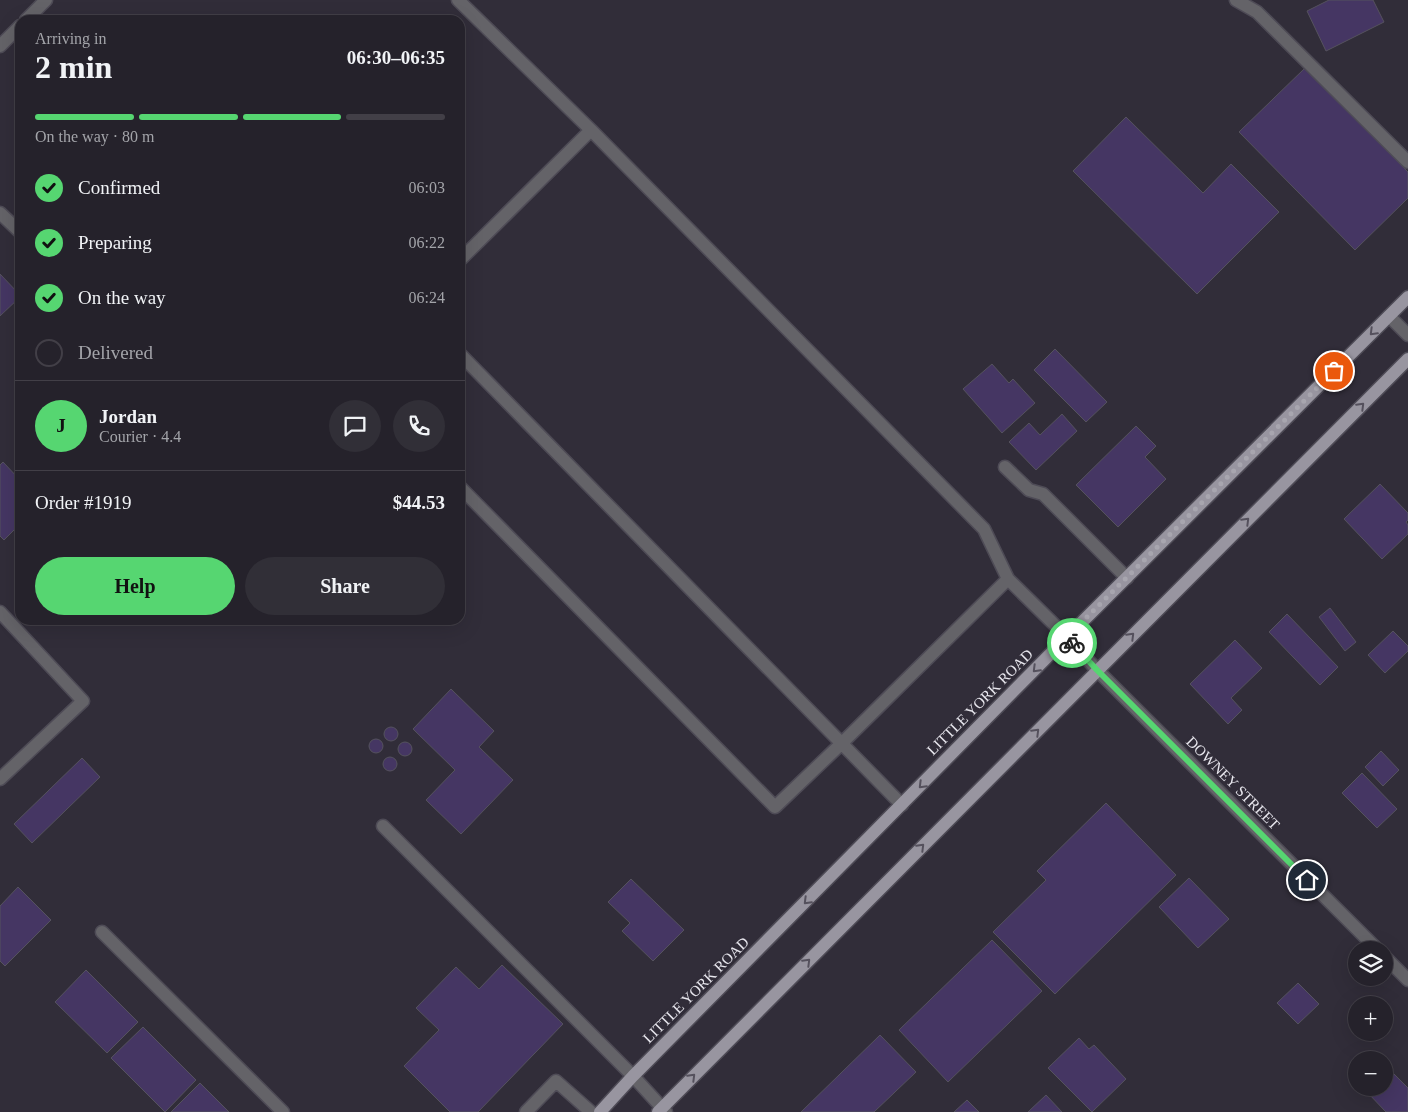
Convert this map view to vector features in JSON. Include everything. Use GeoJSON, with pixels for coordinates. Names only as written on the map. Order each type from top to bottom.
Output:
{"type":"FeatureCollection","features":[{"type":"Feature","properties":{"kind":"main road","name":"LITTLE YORK ROAD"},"geometry":{"type":"LineString","coordinates":[[600,1112],[1067,637],[1408,297]]}},
{"type":"Feature","properties":{"kind":"main road"},"geometry":{"type":"LineString","coordinates":[[662,1110],[1408,359]]}},
{"type":"Feature","properties":{"kind":"street"},"geometry":{"type":"LineString","coordinates":[[31,15],[46,0]]}},
{"type":"Feature","properties":{"kind":"street","name":"DOWNEY STREET"},"geometry":{"type":"LineString","coordinates":[[458,0],[591,130],[984,529],[1008,579],[1369,941]]}},
{"type":"Feature","properties":{"kind":"street"},"geometry":{"type":"LineString","coordinates":[[1236,0],[1257,12],[1408,162]]}},
{"type":"Feature","properties":{"kind":"street"},"geometry":{"type":"LineString","coordinates":[[0,46],[15,31]]}},
{"type":"Feature","properties":{"kind":"street"},"geometry":{"type":"LineString","coordinates":[[465,255],[591,130]]}},
{"type":"Feature","properties":{"kind":"street"},"geometry":{"type":"LineString","coordinates":[[0,213],[15,227]]}},
{"type":"Feature","properties":{"kind":"street"},"geometry":{"type":"LineString","coordinates":[[1389,316],[1408,335]]}},
{"type":"Feature","properties":{"kind":"street"},"geometry":{"type":"LineString","coordinates":[[465,359],[902,805]]}},
{"type":"Feature","properties":{"kind":"street"},"geometry":{"type":"LineString","coordinates":[[1005,467],[1029,490],[1044,494],[1127,578]]}},
{"type":"Feature","properties":{"kind":"street"},"geometry":{"type":"LineString","coordinates":[[465,493],[775,807],[1008,579]]}},
{"type":"Feature","properties":{"kind":"street"},"geometry":{"type":"LineString","coordinates":[[0,612],[83,700],[0,779]]}},
{"type":"Feature","properties":{"kind":"street"},"geometry":{"type":"LineString","coordinates":[[383,826],[634,1076],[662,1110]]}},
{"type":"Feature","properties":{"kind":"street"},"geometry":{"type":"LineString","coordinates":[[102,932],[283,1112]]}},
{"type":"Feature","properties":{"kind":"street"},"geometry":{"type":"LineString","coordinates":[[1393,965],[1408,980]]}},
{"type":"Feature","properties":{"kind":"street"},"geometry":{"type":"LineString","coordinates":[[526,1112],[556,1081],[591,1112]]}},
{"type":"Feature","properties":{"kind":"building"},"geometry":{"type":"Polygon","coordinates":[[[1329,0],[1373,0],[1384,22],[1326,51],[1307,11],[1329,0]]]}},
{"type":"Feature","properties":{"kind":"building"},"geometry":{"type":"Polygon","coordinates":[[[1305,68],[1408,172],[1408,198],[1355,250],[1239,132],[1305,68]]]}},
{"type":"Feature","properties":{"kind":"building"},"geometry":{"type":"Polygon","coordinates":[[[1126,117],[1203,193],[1231,164],[1279,212],[1197,294],[1073,171],[1126,117]]]}},
{"type":"Feature","properties":{"kind":"building"},"geometry":{"type":"Polygon","coordinates":[[[0,274],[15,290],[15,302],[0,316],[0,274]]]}},
{"type":"Feature","properties":{"kind":"building"},"geometry":{"type":"Polygon","coordinates":[[[1055,349],[1107,402],[1086,422],[1034,370],[1055,349]]]}},
{"type":"Feature","properties":{"kind":"building"},"geometry":{"type":"Polygon","coordinates":[[[992,364],[1009,383],[1013,379],[1035,403],[1002,433],[963,389],[992,364]]]}},
{"type":"Feature","properties":{"kind":"building"},"geometry":{"type":"Polygon","coordinates":[[[1062,414],[1077,431],[1036,470],[1009,442],[1029,423],[1040,435],[1062,414]]]}},
{"type":"Feature","properties":{"kind":"building"},"geometry":{"type":"Polygon","coordinates":[[[1136,426],[1156,446],[1145,457],[1166,479],[1118,527],[1076,485],[1136,426]]]}},
{"type":"Feature","properties":{"kind":"building"},"geometry":{"type":"Polygon","coordinates":[[[3,462],[15,475],[15,529],[4,540],[0,536],[0,465],[3,462]]]}},
{"type":"Feature","properties":{"kind":"building"},"geometry":{"type":"Polygon","coordinates":[[[1380,484],[1408,513],[1408,520],[1406,522],[1408,534],[1382,559],[1344,519],[1380,484]]]}},
{"type":"Feature","properties":{"kind":"building"},"geometry":{"type":"Polygon","coordinates":[[[1330,608],[1356,642],[1345,651],[1319,617],[1330,608]]]}},
{"type":"Feature","properties":{"kind":"building"},"geometry":{"type":"Polygon","coordinates":[[[1287,614],[1338,667],[1320,685],[1269,632],[1287,614]]]}},
{"type":"Feature","properties":{"kind":"building"},"geometry":{"type":"Polygon","coordinates":[[[1393,631],[1408,646],[1408,651],[1385,673],[1368,655],[1393,631]]]}},
{"type":"Feature","properties":{"kind":"building"},"geometry":{"type":"Polygon","coordinates":[[[1235,640],[1262,668],[1231,698],[1242,710],[1228,724],[1190,684],[1235,640]]]}},
{"type":"Feature","properties":{"kind":"building"},"geometry":{"type":"Polygon","coordinates":[[[451,689],[494,731],[479,747],[513,780],[461,834],[426,800],[455,770],[413,729],[451,689]]]}},
{"type":"Feature","properties":{"kind":"building"},"geometry":{"type":"Polygon","coordinates":[[[391,727],[396,729],[398,734],[396,739],[391,741],[386,739],[384,734],[386,729],[391,727]]]}},
{"type":"Feature","properties":{"kind":"building"},"geometry":{"type":"Polygon","coordinates":[[[373,739],[379,739],[383,746],[379,753],[373,753],[369,749],[369,743],[373,739]]]}},
{"type":"Feature","properties":{"kind":"building"},"geometry":{"type":"Polygon","coordinates":[[[405,742],[410,744],[412,749],[410,754],[405,756],[400,754],[398,749],[400,744],[405,742]]]}},
{"type":"Feature","properties":{"kind":"building"},"geometry":{"type":"Polygon","coordinates":[[[1381,751],[1399,770],[1383,786],[1365,767],[1381,751]]]}},
{"type":"Feature","properties":{"kind":"building"},"geometry":{"type":"Polygon","coordinates":[[[390,757],[395,759],[397,764],[395,769],[390,771],[385,769],[383,764],[385,759],[390,757]]]}},
{"type":"Feature","properties":{"kind":"building"},"geometry":{"type":"Polygon","coordinates":[[[82,758],[100,777],[32,843],[14,824],[82,758]]]}},
{"type":"Feature","properties":{"kind":"building"},"geometry":{"type":"Polygon","coordinates":[[[1362,773],[1397,809],[1377,828],[1342,793],[1362,773]]]}},
{"type":"Feature","properties":{"kind":"building"},"geometry":{"type":"Polygon","coordinates":[[[1106,803],[1176,875],[1055,994],[993,932],[1046,880],[1037,871],[1106,803]]]}},
{"type":"Feature","properties":{"kind":"building"},"geometry":{"type":"Polygon","coordinates":[[[1189,878],[1229,919],[1198,948],[1159,907],[1189,878]]]}},
{"type":"Feature","properties":{"kind":"building"},"geometry":{"type":"Polygon","coordinates":[[[631,879],[684,930],[653,961],[622,931],[630,923],[608,902],[631,879]]]}},
{"type":"Feature","properties":{"kind":"building"},"geometry":{"type":"Polygon","coordinates":[[[18,887],[51,920],[5,966],[0,961],[0,906],[18,887]]]}},
{"type":"Feature","properties":{"kind":"building"},"geometry":{"type":"Polygon","coordinates":[[[992,940],[1042,991],[948,1082],[899,1030],[992,940]]]}},
{"type":"Feature","properties":{"kind":"building"},"geometry":{"type":"Polygon","coordinates":[[[502,965],[563,1024],[478,1112],[450,1112],[404,1066],[439,1030],[416,1008],[456,967],[479,989],[502,965]]]}},
{"type":"Feature","properties":{"kind":"building"},"geometry":{"type":"Polygon","coordinates":[[[86,970],[138,1022],[107,1053],[55,1002],[86,970]]]}},
{"type":"Feature","properties":{"kind":"building"},"geometry":{"type":"Polygon","coordinates":[[[1298,983],[1319,1004],[1298,1024],[1277,1003],[1298,983]]]}},
{"type":"Feature","properties":{"kind":"building"},"geometry":{"type":"Polygon","coordinates":[[[143,1027],[196,1080],[165,1112],[111,1058],[143,1027]]]}},
{"type":"Feature","properties":{"kind":"building"},"geometry":{"type":"Polygon","coordinates":[[[880,1035],[916,1072],[874,1112],[801,1112],[880,1035]]]}},
{"type":"Feature","properties":{"kind":"building"},"geometry":{"type":"Polygon","coordinates":[[[1079,1038],[1089,1049],[1094,1045],[1126,1079],[1092,1112],[1048,1068],[1079,1038]]]}},
{"type":"Feature","properties":{"kind":"building"},"geometry":{"type":"Polygon","coordinates":[[[1393,1073],[1408,1088],[1408,1112],[1386,1112],[1371,1096],[1393,1096],[1393,1073]]]}},
{"type":"Feature","properties":{"kind":"building"},"geometry":{"type":"Polygon","coordinates":[[[200,1083],[229,1112],[171,1112],[200,1083]]]}},
{"type":"Feature","properties":{"kind":"building"},"geometry":{"type":"Polygon","coordinates":[[[1046,1095],[1062,1112],[1028,1112],[1046,1095]]]}},
{"type":"Feature","properties":{"kind":"building"},"geometry":{"type":"Polygon","coordinates":[[[967,1100],[979,1112],[954,1112],[967,1100]]]}},
{"type":"Feature","properties":{"kind":"way so far"},"geometry":{"type":"LineString","coordinates":[[1072,643],[1067,637],[1334,371]]}},
{"type":"Feature","properties":{"kind":"route"},"geometry":{"type":"LineString","coordinates":[[1072,643],[1307,880]]}}]}
